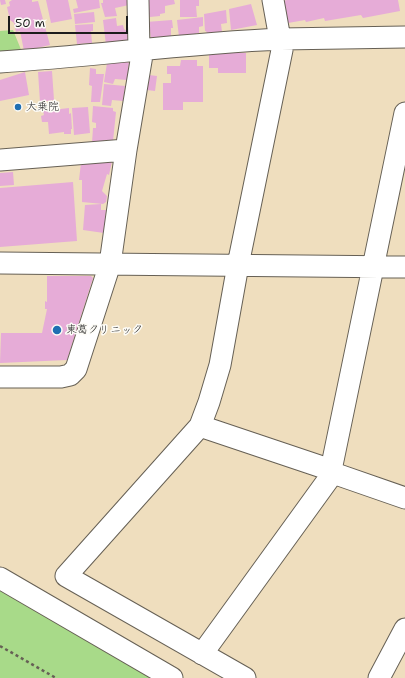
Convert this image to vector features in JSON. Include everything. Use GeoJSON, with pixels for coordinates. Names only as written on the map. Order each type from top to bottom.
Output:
{"type":"FeatureCollection","features":[{"type":"Feature","properties":{"kind":"street"},"geometry":{"type":"LineString","coordinates":[[0,377],[61,377],[70,375],[76,369],[110,264],[141,50],[138,0]]}},
{"type":"Feature","properties":{"kind":"street"},"geometry":{"type":"LineString","coordinates":[[245,678],[66,576],[200,426],[209,402],[220,366],[238,265],[282,50],[273,0]]}},
{"type":"Feature","properties":{"kind":"street"},"geometry":{"type":"LineString","coordinates":[[0,62],[281,39],[405,37]]}},
{"type":"Feature","properties":{"kind":"street"},"geometry":{"type":"LineString","coordinates":[[202,654],[332,471],[405,113]]}},
{"type":"Feature","properties":{"kind":"street"},"geometry":{"type":"LineString","coordinates":[[0,160],[126,150]]}},
{"type":"Feature","properties":{"kind":"street"},"geometry":{"type":"LineString","coordinates":[[0,263],[405,267]]}},
{"type":"Feature","properties":{"kind":"street"},"geometry":{"type":"LineString","coordinates":[[200,426],[332,471],[405,498]]}},
{"type":"Feature","properties":{"kind":"street"},"geometry":{"type":"LineString","coordinates":[[0,578],[172,678]]}},
{"type":"Feature","properties":{"kind":"street"},"geometry":{"type":"LineString","coordinates":[[379,678],[405,629]]}},
{"type":"Feature","properties":{"kind":"path"},"geometry":{"type":"LineString","coordinates":[[0,646],[56,678]]}},
{"type":"Feature","properties":{"kind":"green space"},"geometry":{"type":"Polygon","coordinates":[[[13,30],[22,52],[0,55],[0,31],[13,30]]]}},
{"type":"Feature","properties":{"kind":"green space"},"geometry":{"type":"Polygon","coordinates":[[[0,583],[168,678],[0,678],[0,583]]]}},
{"type":"Feature","properties":{"kind":"building"},"geometry":{"type":"Polygon","coordinates":[[[0,0],[5,0],[6,4],[1,5],[0,0]]]}},
{"type":"Feature","properties":{"kind":"building"},"geometry":{"type":"Polygon","coordinates":[[[12,0],[32,0],[32,2],[38,1],[50,45],[24,51],[20,31],[16,32],[14,23],[10,20],[7,7],[10,6],[9,2],[12,0]]]}},
{"type":"Feature","properties":{"kind":"building"},"geometry":{"type":"Polygon","coordinates":[[[46,0],[68,0],[72,19],[51,23],[46,0]]]}},
{"type":"Feature","properties":{"kind":"building"},"geometry":{"type":"Polygon","coordinates":[[[76,0],[99,0],[100,8],[74,13],[73,9],[78,8],[76,0]]]}},
{"type":"Feature","properties":{"kind":"building"},"geometry":{"type":"Polygon","coordinates":[[[103,0],[128,0],[129,5],[115,8],[117,16],[105,17],[101,3],[103,3],[103,0]]]}},
{"type":"Feature","properties":{"kind":"building"},"geometry":{"type":"Polygon","coordinates":[[[145,0],[174,0],[175,4],[165,6],[165,13],[160,14],[160,16],[150,17],[145,0]]]}},
{"type":"Feature","properties":{"kind":"building"},"geometry":{"type":"Polygon","coordinates":[[[180,0],[199,0],[199,6],[196,6],[197,17],[180,17],[180,0]]]}},
{"type":"Feature","properties":{"kind":"building"},"geometry":{"type":"Polygon","coordinates":[[[398,0],[400,11],[363,18],[361,15],[325,21],[324,18],[306,22],[305,20],[288,23],[283,1],[398,0]]]}},
{"type":"Feature","properties":{"kind":"building"},"geometry":{"type":"Polygon","coordinates":[[[251,4],[257,25],[231,30],[229,9],[251,4]]]}},
{"type":"Feature","properties":{"kind":"building"},"geometry":{"type":"Polygon","coordinates":[[[226,10],[227,23],[221,24],[222,32],[207,33],[205,31],[204,14],[226,10]]]}},
{"type":"Feature","properties":{"kind":"building"},"geometry":{"type":"Polygon","coordinates":[[[94,12],[95,22],[75,24],[74,14],[94,12]]]}},
{"type":"Feature","properties":{"kind":"building"},"geometry":{"type":"Polygon","coordinates":[[[203,17],[203,26],[199,27],[199,33],[196,33],[196,36],[179,37],[177,20],[203,17]]]}},
{"type":"Feature","properties":{"kind":"building"},"geometry":{"type":"Polygon","coordinates":[[[116,18],[117,26],[123,25],[124,29],[128,32],[128,42],[106,45],[103,20],[116,18]]]}},
{"type":"Feature","properties":{"kind":"building"},"geometry":{"type":"Polygon","coordinates":[[[172,20],[173,28],[171,28],[171,39],[151,40],[150,31],[147,31],[146,22],[172,20]]]}},
{"type":"Feature","properties":{"kind":"building"},"geometry":{"type":"Polygon","coordinates":[[[93,24],[93,31],[91,31],[92,43],[77,44],[75,25],[93,24]]]}},
{"type":"Feature","properties":{"kind":"building"},"geometry":{"type":"Polygon","coordinates":[[[209,53],[246,53],[246,73],[218,73],[218,68],[209,68],[209,53]]]}},
{"type":"Feature","properties":{"kind":"building"},"geometry":{"type":"Polygon","coordinates":[[[181,60],[197,60],[197,66],[203,66],[203,102],[183,102],[183,110],[163,110],[163,83],[171,83],[171,74],[167,74],[167,66],[180,66],[181,60]]]}},
{"type":"Feature","properties":{"kind":"building"},"geometry":{"type":"Polygon","coordinates":[[[107,63],[129,63],[127,80],[115,79],[113,84],[104,82],[107,63]]]}},
{"type":"Feature","properties":{"kind":"building"},"geometry":{"type":"Polygon","coordinates":[[[90,68],[96,69],[96,74],[104,74],[100,102],[91,102],[92,86],[89,85],[90,68]]]}},
{"type":"Feature","properties":{"kind":"building"},"geometry":{"type":"Polygon","coordinates":[[[52,71],[54,100],[40,102],[38,72],[52,71]]]}},
{"type":"Feature","properties":{"kind":"building"},"geometry":{"type":"Polygon","coordinates":[[[25,72],[29,95],[0,101],[0,80],[25,72]]]}},
{"type":"Feature","properties":{"kind":"building"},"geometry":{"type":"Polygon","coordinates":[[[149,75],[157,76],[155,91],[147,90],[149,75]]]}},
{"type":"Feature","properties":{"kind":"building"},"geometry":{"type":"Polygon","coordinates":[[[104,84],[125,86],[123,101],[112,100],[111,106],[102,105],[104,84]]]}},
{"type":"Feature","properties":{"kind":"building"},"geometry":{"type":"Polygon","coordinates":[[[93,106],[113,108],[113,111],[116,112],[113,141],[104,140],[103,144],[92,143],[93,128],[96,128],[96,123],[92,122],[93,106]]]}},
{"type":"Feature","properties":{"kind":"building"},"geometry":{"type":"Polygon","coordinates":[[[88,107],[90,133],[74,135],[72,108],[88,107]]]}},
{"type":"Feature","properties":{"kind":"building"},"geometry":{"type":"Polygon","coordinates":[[[69,108],[69,114],[71,113],[71,134],[64,134],[64,132],[49,134],[48,122],[42,122],[41,116],[44,115],[43,111],[69,108]]]}},
{"type":"Feature","properties":{"kind":"building"},"geometry":{"type":"Polygon","coordinates":[[[112,161],[109,175],[107,174],[102,191],[107,196],[106,202],[103,204],[82,202],[82,180],[79,180],[81,163],[93,164],[93,162],[112,161]]]}},
{"type":"Feature","properties":{"kind":"building"},"geometry":{"type":"Polygon","coordinates":[[[13,172],[14,185],[0,186],[0,173],[13,172]]]}},
{"type":"Feature","properties":{"kind":"building"},"geometry":{"type":"Polygon","coordinates":[[[73,182],[77,241],[0,247],[0,188],[73,182]]]}},
{"type":"Feature","properties":{"kind":"building"},"geometry":{"type":"Polygon","coordinates":[[[101,204],[101,210],[106,210],[105,220],[108,223],[104,233],[83,230],[85,205],[101,204]]]}},
{"type":"Feature","properties":{"kind":"building"},"geometry":{"type":"Polygon","coordinates":[[[47,276],[91,276],[93,278],[67,360],[0,363],[1,333],[42,333],[47,309],[45,309],[45,301],[47,302],[47,276]]]}},
{"type":"Feature","properties":{"kind":"place","name":"大乗院"},"geometry":{"type":"Point","coordinates":[18,107]}},
{"type":"Feature","properties":{"kind":"place","name":"東葛クリニック"},"geometry":{"type":"Point","coordinates":[57,330]}}]}
